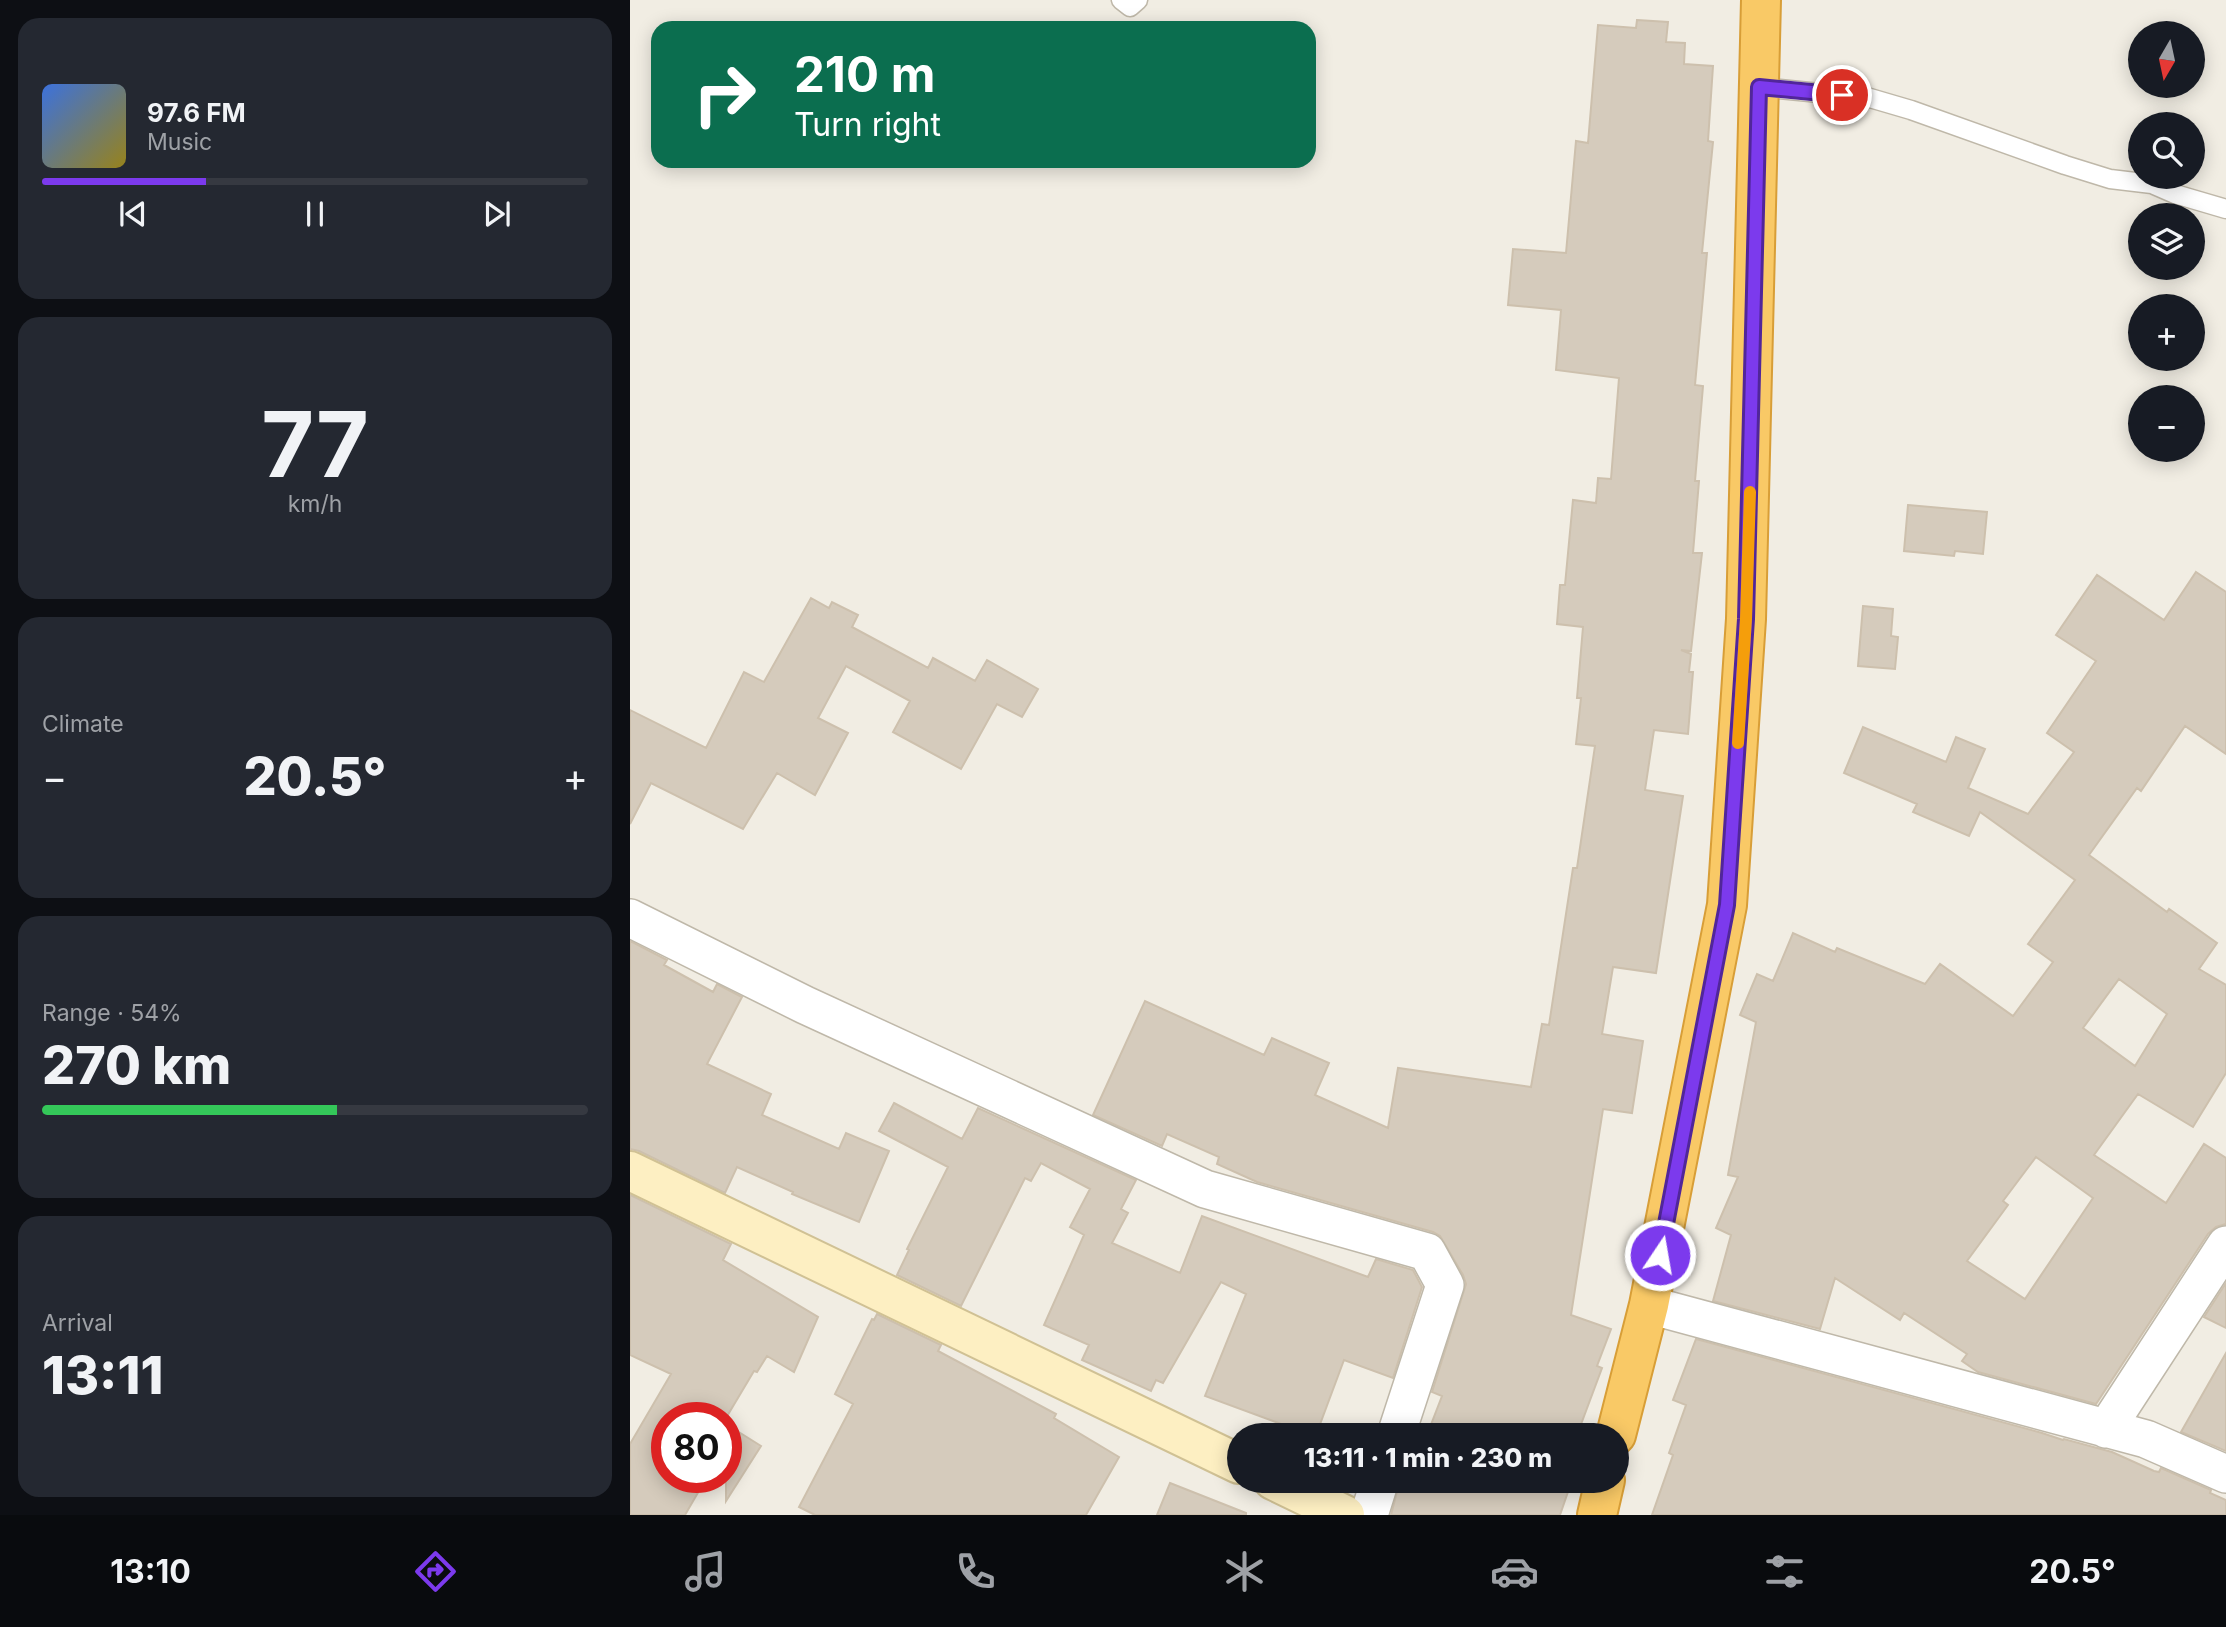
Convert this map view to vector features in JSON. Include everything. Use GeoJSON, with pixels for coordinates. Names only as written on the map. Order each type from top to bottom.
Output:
{"type":"FeatureCollection","features":[{"type":"Feature","properties":{"kind":"highway"},"geometry":{"type":"LineString","coordinates":[[1619,1423],[1649,1305],[1727,905],[1746,619],[1761,0]]}},
{"type":"Feature","properties":{"kind":"highway"},"geometry":{"type":"LineString","coordinates":[[1597,1515],[1602,1493]]}},
{"type":"Feature","properties":{"kind":"street"},"geometry":{"type":"LineString","coordinates":[[630,918],[805,1005],[1205,1189],[1427,1252],[1445,1285],[1400,1423]]}},
{"type":"Feature","properties":{"kind":"street"},"geometry":{"type":"LineString","coordinates":[[630,1171],[1227,1458]]}},
{"type":"Feature","properties":{"kind":"street"},"geometry":{"type":"LineString","coordinates":[[2106,1429],[2226,1245]]}},
{"type":"Feature","properties":{"kind":"street"},"geometry":{"type":"LineString","coordinates":[[1649,1305],[2146,1439],[2226,1474]]}},
{"type":"Feature","properties":{"kind":"street"},"geometry":{"type":"LineString","coordinates":[[1300,1493],[1345,1515]]}},
{"type":"Feature","properties":{"kind":"street"},"geometry":{"type":"LineString","coordinates":[[1369,1515],[1376,1493]]}},
{"type":"Feature","properties":{"kind":"lane"},"geometry":{"type":"LineString","coordinates":[[1121,0],[1130,8],[1138,0]]}},
{"type":"Feature","properties":{"kind":"lane"},"geometry":{"type":"LineString","coordinates":[[1759,87],[1870,98],[2065,165],[2110,179],[2152,184],[2175,194],[2226,209]]}},
{"type":"Feature","properties":{"kind":"building"},"geometry":{"type":"Polygon","coordinates":[[[1637,20],[1668,22],[1666,42],[1685,43],[1684,64],[1713,66],[1708,141],[1713,142],[1702,253],[1707,253],[1695,385],[1703,386],[1695,481],[1699,481],[1693,553],[1702,553],[1691,651],[1681,650],[1691,654],[1689,672],[1693,672],[1688,734],[1654,730],[1645,790],[1683,796],[1656,973],[1613,967],[1602,1034],[1643,1041],[1632,1113],[1603,1109],[1571,1315],[1611,1329],[1597,1366],[1602,1368],[1581,1423],[1432,1423],[1442,1396],[1432,1392],[1466,1284],[1440,1236],[1257,1182],[1217,1164],[1219,1157],[1167,1134],[1162,1146],[1093,1115],[1145,1001],[1264,1055],[1272,1038],[1329,1063],[1315,1095],[1388,1128],[1398,1068],[1531,1087],[1542,1024],[1549,1025],[1595,746],[1576,744],[1581,698],[1577,698],[1583,627],[1557,624],[1560,585],[1565,585],[1573,500],[1596,503],[1598,478],[1611,479],[1619,378],[1556,370],[1561,310],[1508,305],[1513,249],[1566,253],[1576,141],[1588,143],[1598,25],[1636,28],[1637,20]]]}},
{"type":"Feature","properties":{"kind":"building"},"geometry":{"type":"Polygon","coordinates":[[[1908,505],[1987,512],[1983,554],[1955,551],[1954,556],[1904,551],[1908,505]]]}},
{"type":"Feature","properties":{"kind":"building"},"geometry":{"type":"Polygon","coordinates":[[[2196,572],[2226,592],[2226,754],[2185,726],[2141,791],[2137,788],[2089,855],[2167,912],[2169,909],[2217,943],[2199,969],[2226,985],[2226,1073],[2193,1127],[2138,1094],[2094,1155],[2166,1203],[2204,1144],[2226,1158],[2226,1224],[2216,1227],[2208,1234],[2096,1404],[1978,1372],[1962,1361],[1967,1354],[1904,1313],[1900,1320],[1835,1278],[1820,1329],[1713,1301],[1731,1235],[1716,1228],[1738,1177],[1728,1175],[1756,1022],[1740,1015],[1757,974],[1773,981],[1793,933],[1835,952],[1837,948],[1925,984],[1940,964],[2013,1016],[2053,962],[2028,944],[2075,880],[1980,812],[1969,836],[1913,812],[1917,804],[1844,773],[1863,727],[1946,762],[1956,737],[1985,749],[1968,788],[2028,814],[2074,752],[2047,733],[2096,661],[2056,635],[2097,575],[2164,620],[2196,572]],[[2119,979],[2083,1028],[2135,1066],[2167,1014],[2119,979]],[[2036,1157],[2003,1201],[2008,1205],[1967,1261],[2025,1299],[2093,1198],[2036,1157]]]}},
{"type":"Feature","properties":{"kind":"building"},"geometry":{"type":"Polygon","coordinates":[[[811,598],[829,608],[832,602],[858,615],[852,627],[928,668],[933,658],[975,681],[987,660],[1038,689],[1022,717],[997,704],[961,769],[893,732],[910,701],[846,666],[818,718],[848,733],[815,795],[777,773],[743,829],[651,783],[630,824],[630,710],[706,748],[744,672],[764,682],[811,598]]]}},
{"type":"Feature","properties":{"kind":"building"},"geometry":{"type":"Polygon","coordinates":[[[1863,606],[1893,609],[1891,636],[1898,637],[1895,669],[1858,666],[1863,606]]]}},
{"type":"Feature","properties":{"kind":"building"},"geometry":{"type":"Polygon","coordinates":[[[630,941],[667,960],[664,965],[713,992],[717,984],[742,997],[707,1064],[771,1094],[762,1115],[839,1149],[846,1133],[889,1151],[859,1222],[737,1167],[725,1193],[630,1149],[630,941]]]}},
{"type":"Feature","properties":{"kind":"building"},"geometry":{"type":"Polygon","coordinates":[[[894,1103],[962,1139],[978,1108],[1136,1180],[1121,1209],[1128,1213],[1112,1243],[1180,1273],[1202,1216],[1368,1277],[1376,1259],[1413,1270],[1422,1287],[1393,1378],[1344,1360],[1320,1423],[1278,1423],[1205,1396],[1246,1294],[1221,1282],[1163,1383],[1156,1380],[1151,1391],[1082,1360],[1089,1345],[1044,1325],[1084,1235],[1070,1227],[1090,1189],[1041,1163],[1031,1181],[1025,1178],[961,1306],[897,1275],[948,1167],[879,1131],[894,1103]]]}},
{"type":"Feature","properties":{"kind":"building"},"geometry":{"type":"Polygon","coordinates":[[[630,1195],[731,1244],[723,1260],[818,1317],[794,1372],[767,1356],[757,1372],[754,1371],[736,1402],[655,1402],[671,1374],[630,1355],[630,1195]]]}},
{"type":"Feature","properties":{"kind":"building"},"geometry":{"type":"Polygon","coordinates":[[[2226,1283],[2226,1328],[2204,1317],[2226,1283]]]}},
{"type":"Feature","properties":{"kind":"building"},"geometry":{"type":"Polygon","coordinates":[[[877,1314],[941,1345],[938,1351],[1056,1414],[1054,1418],[1119,1457],[1086,1515],[815,1515],[799,1507],[853,1404],[835,1394],[872,1319],[874,1320],[877,1314]]]}},
{"type":"Feature","properties":{"kind":"building"},"geometry":{"type":"Polygon","coordinates":[[[1696,1339],[2112,1452],[2154,1471],[2159,1472],[2161,1468],[2211,1490],[2210,1493],[2226,1500],[2226,1515],[1652,1515],[1673,1455],[1669,1453],[1686,1405],[1673,1400],[1696,1339]]]}},
{"type":"Feature","properties":{"kind":"building"},"geometry":{"type":"Polygon","coordinates":[[[2226,1353],[2226,1451],[2181,1432],[2226,1353]]]}},
{"type":"Feature","properties":{"kind":"building"},"geometry":{"type":"Polygon","coordinates":[[[651,1408],[651,1493],[698,1493],[685,1515],[630,1515],[630,1444],[651,1408]]]}},
{"type":"Feature","properties":{"kind":"building"},"geometry":{"type":"Polygon","coordinates":[[[742,1434],[761,1446],[742,1476],[742,1434]]]}},
{"type":"Feature","properties":{"kind":"building"},"geometry":{"type":"Polygon","coordinates":[[[1170,1483],[1246,1513],[1246,1515],[1157,1515],[1170,1483]]]}},
{"type":"Feature","properties":{"kind":"building"},"geometry":{"type":"Polygon","coordinates":[[[1397,1493],[1568,1493],[1560,1515],[1391,1515],[1397,1493]]]}},
{"type":"Feature","properties":{"kind":"slow traffic"},"geometry":{"type":"LineString","coordinates":[[1738,743],[1750,492]]}},
{"type":"Feature","properties":{"kind":"route"},"geometry":{"type":"LineString","coordinates":[[1660,1255],[1727,905],[1746,619],[1759,87],[1842,95]]}}]}
